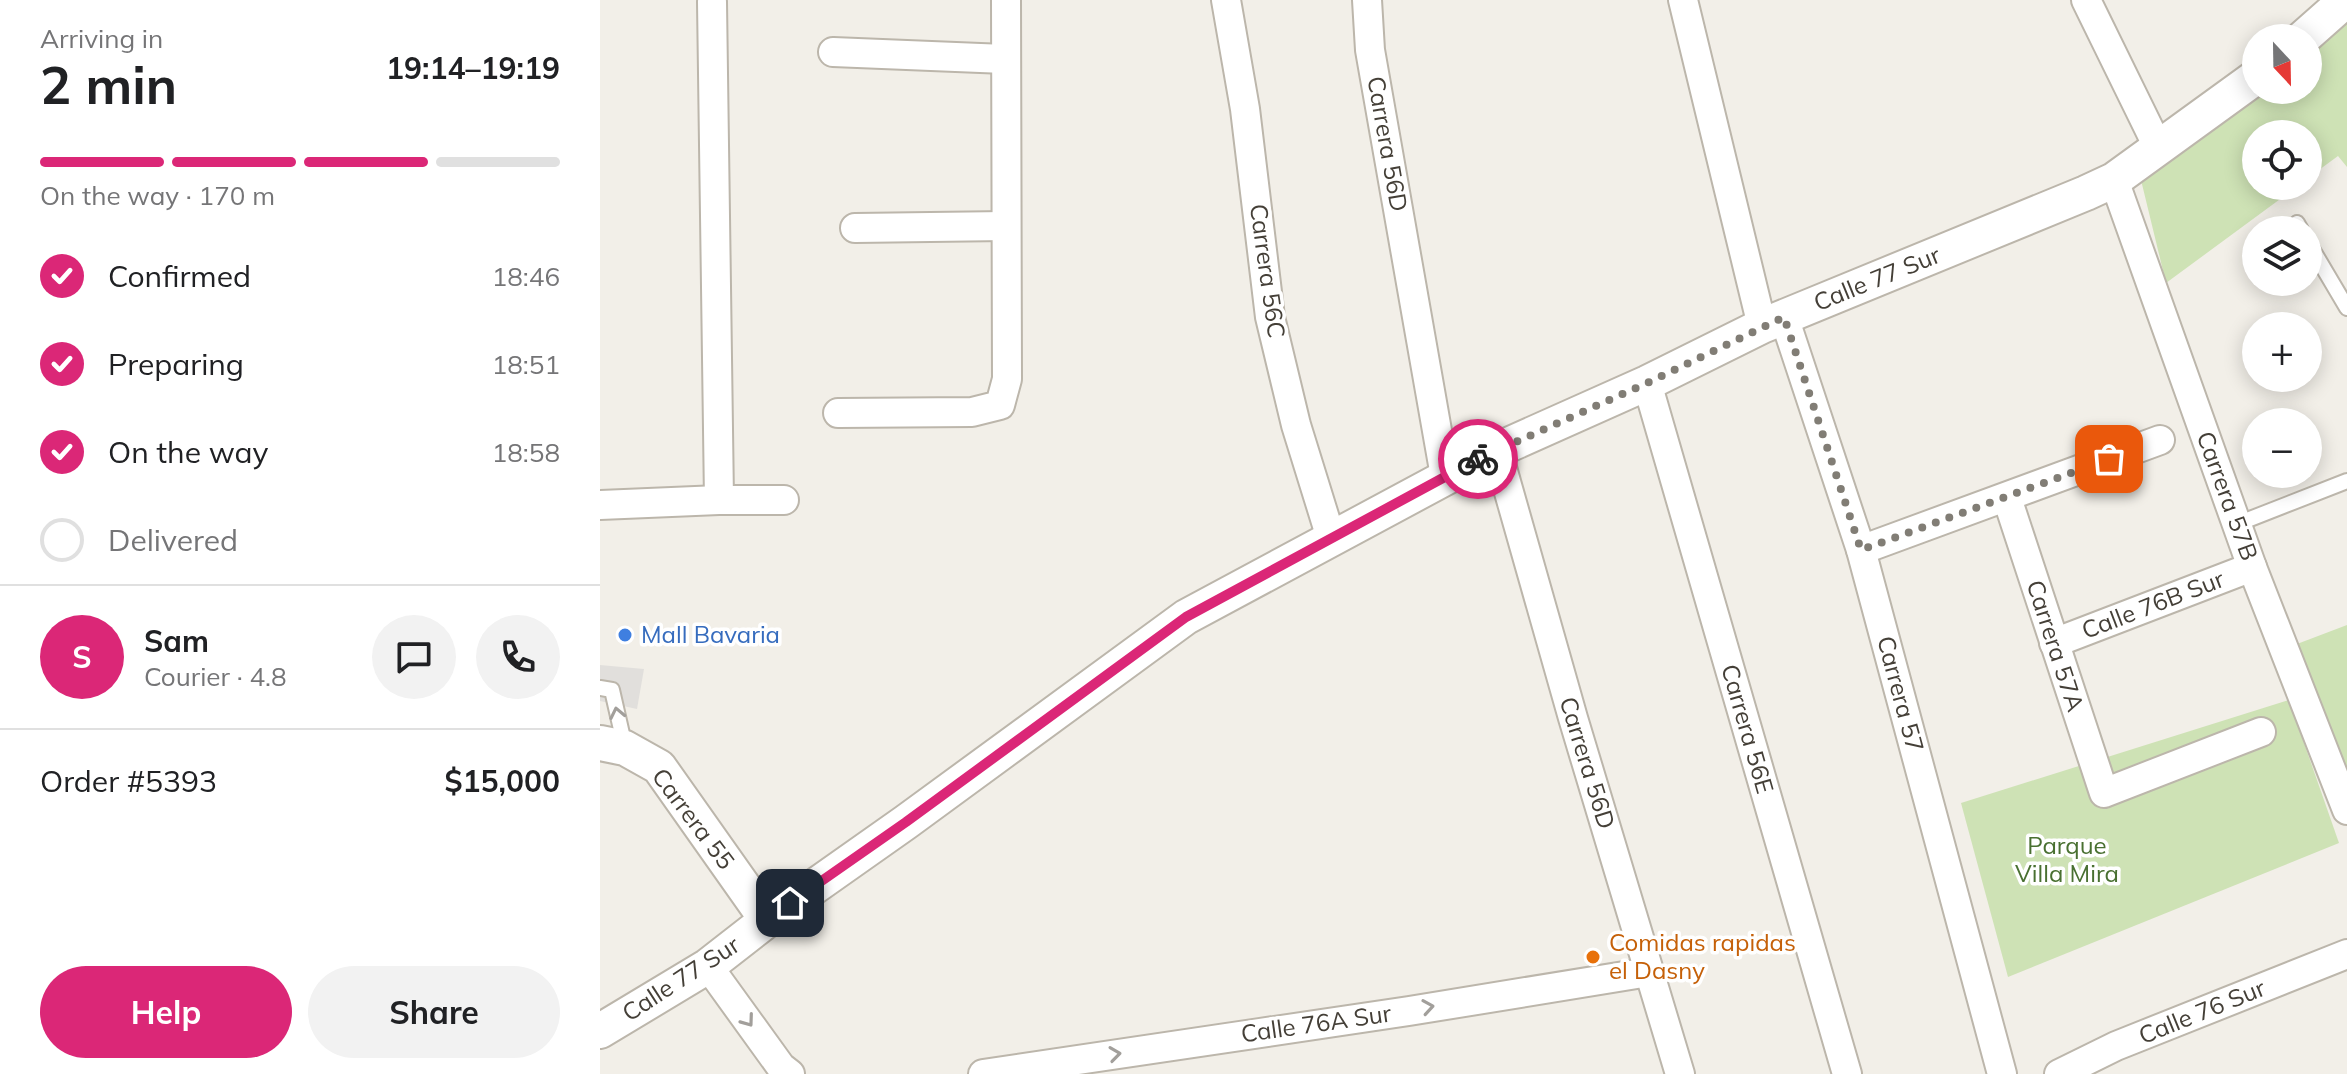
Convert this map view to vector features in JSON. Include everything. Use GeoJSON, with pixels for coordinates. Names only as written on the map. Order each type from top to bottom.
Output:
{"type":"FeatureCollection","features":[{"type":"Feature","properties":{"kind":"street"},"geometry":{"type":"LineString","coordinates":[[838,413],[972,412],[1000,405],[1007,379],[1006,0]]}},
{"type":"Feature","properties":{"kind":"street","name":"Carrera 56C"},"geometry":{"type":"LineString","coordinates":[[1226,0],[1245,109],[1270,317],[1296,425],[1331,538]]}},
{"type":"Feature","properties":{"kind":"street","name":"Carrera 56D"},"geometry":{"type":"LineString","coordinates":[[1367,0],[1370,50],[1445,476]]}},
{"type":"Feature","properties":{"kind":"street","name":"Carrera 57"},"geometry":{"type":"LineString","coordinates":[[1683,0],[1773,322],[1861,550],[2002,1074]]}},
{"type":"Feature","properties":{"kind":"street"},"geometry":{"type":"LineString","coordinates":[[2086,0],[2159,149]]}},
{"type":"Feature","properties":{"kind":"street"},"geometry":{"type":"LineString","coordinates":[[2319,24],[2346,0]]}},
{"type":"Feature","properties":{"kind":"street"},"geometry":{"type":"LineString","coordinates":[[712,2],[719,500]]}},
{"type":"Feature","properties":{"kind":"street"},"geometry":{"type":"LineString","coordinates":[[833,52],[1005,59]]}},
{"type":"Feature","properties":{"kind":"street","name":"Calle 77 Sur"},"geometry":{"type":"LineString","coordinates":[[600,1032],[708,966],[1186,617],[1497,450],[1773,322],[2114,180],[2242,87]]}},
{"type":"Feature","properties":{"kind":"street","name":"Carrera 57B"},"geometry":{"type":"LineString","coordinates":[[2114,180],[2252,567],[2347,810]]}},
{"type":"Feature","properties":{"kind":"street"},"geometry":{"type":"LineString","coordinates":[[855,228],[1006,226]]}},
{"type":"Feature","properties":{"kind":"street","name":"Carrera 56E"},"geometry":{"type":"LineString","coordinates":[[1647,383],[1847,1074]]}},
{"type":"Feature","properties":{"kind":"street"},"geometry":{"type":"LineString","coordinates":[[1861,550],[2160,440]]}},
{"type":"Feature","properties":{"kind":"street","name":"Carrera 56D"},"geometry":{"type":"LineString","coordinates":[[1497,450],[1573,718],[1680,1074]]}},
{"type":"Feature","properties":{"kind":"street","name":"Carrera 57A"},"geometry":{"type":"LineString","coordinates":[[2007,498],[2104,793],[2261,732]]}},
{"type":"Feature","properties":{"kind":"street"},"geometry":{"type":"LineString","coordinates":[[600,505],[784,500]]}},
{"type":"Feature","properties":{"kind":"street","name":"Calle 76B Sur"},"geometry":{"type":"LineString","coordinates":[[2054,643],[2252,567]]}},
{"type":"Feature","properties":{"kind":"street","name":"Carrera 55"},"geometry":{"type":"LineString","coordinates":[[612,745],[659,767],[767,920]]}},
{"type":"Feature","properties":{"kind":"street","name":"Calle 76 Sur"},"geometry":{"type":"LineString","coordinates":[[2059,1074],[2116,1046],[2347,954]]}},
{"type":"Feature","properties":{"kind":"street"},"geometry":{"type":"LineString","coordinates":[[708,966],[781,1067],[790,1074]]}},
{"type":"Feature","properties":{"kind":"street","name":"Calle 76A Sur"},"geometry":{"type":"LineString","coordinates":[[983,1074],[1649,972]]}},
{"type":"Feature","properties":{"kind":"lane"},"geometry":{"type":"LineString","coordinates":[[2322,266],[2347,308]]}},
{"type":"Feature","properties":{"kind":"lane"},"geometry":{"type":"LineString","coordinates":[[2237,524],[2347,481]]}},
{"type":"Feature","properties":{"kind":"lane"},"geometry":{"type":"LineString","coordinates":[[600,688],[612,690],[612,745]]}},
{"type":"Feature","properties":{"kind":"green space"},"geometry":{"type":"Polygon","coordinates":[[[2347,9],[2347,167],[2338,156],[2322,168],[2322,120],[2242,120],[2242,200],[2279,200],[2257,216],[2242,216],[2242,227],[2166,283],[2141,180],[2242,101],[2242,104],[2322,104],[2322,30],[2347,9]]]}},
{"type":"Feature","properties":{"kind":"green space"},"geometry":{"type":"Polygon","coordinates":[[[2347,625],[2347,779],[2297,644],[2347,625]]]}},
{"type":"Feature","properties":{"kind":"green space","name":"Parque Villa Mira"},"geometry":{"type":"Polygon","coordinates":[[[2289,700],[2339,843],[2008,977],[1961,803],[2289,700]]]}},
{"type":"Feature","properties":{"kind":"shaded area"},"geometry":{"type":"Polygon","coordinates":[[[600,665],[644,669],[637,709],[600,701],[600,665]]]}},
{"type":"Feature","properties":{"kind":"way so far"},"geometry":{"type":"LineString","coordinates":[[1478,459],[1784,317],[1861,550],[2109,459]]}},
{"type":"Feature","properties":{"kind":"place","name":"Mall Bavaria"},"geometry":{"type":"Point","coordinates":[625,635]}},
{"type":"Feature","properties":{"kind":"place","name":"Comidas rapidas el Dasny"},"geometry":{"type":"Point","coordinates":[1593,957]}},
{"type":"Feature","properties":{"kind":"route"},"geometry":{"type":"LineString","coordinates":[[790,903],[1186,617],[1478,459]]}}]}
